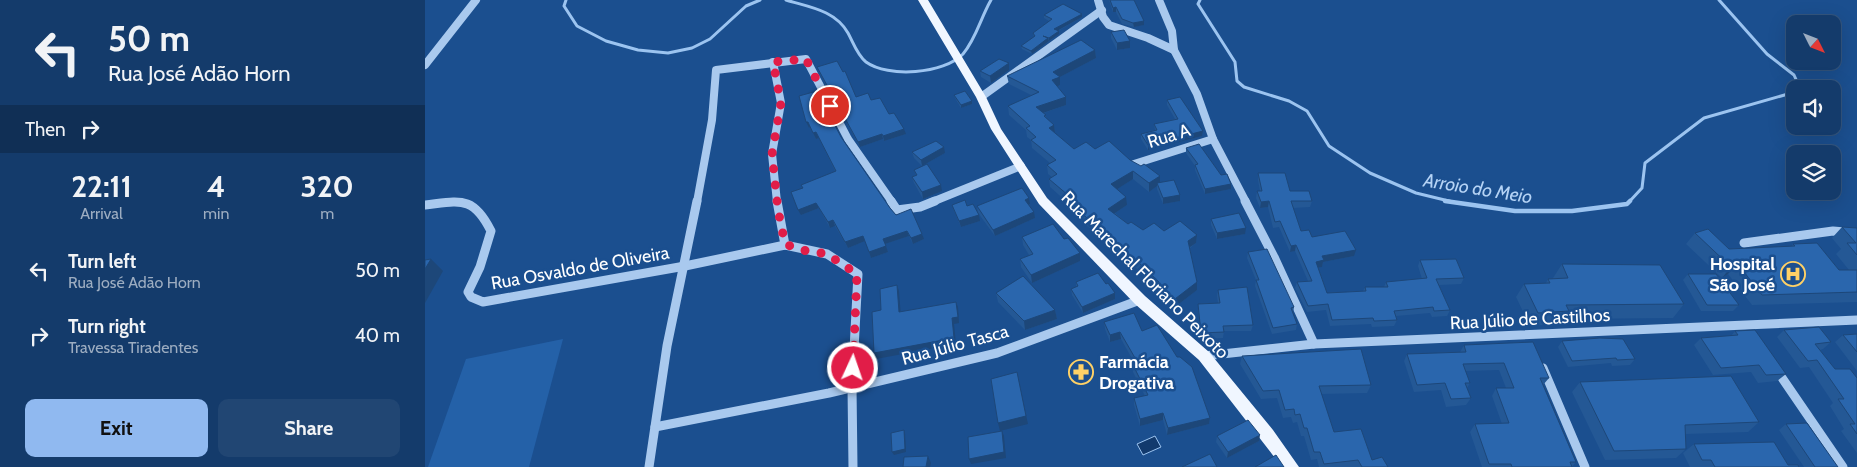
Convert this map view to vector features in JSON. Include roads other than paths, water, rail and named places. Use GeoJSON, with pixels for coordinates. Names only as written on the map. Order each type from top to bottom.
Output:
{"type":"FeatureCollection","features":[{"type":"Feature","properties":{"kind":"main road","name":"Rua Marechal Floriano Peixoto"},"geometry":{"type":"LineString","coordinates":[[923,0],[981,97],[996,129],[1043,201],[1140,300],[1204,356],[1268,435],[1291,467]]}},
{"type":"Feature","properties":{"kind":"street"},"geometry":{"type":"LineString","coordinates":[[425,65],[476,0]]}},
{"type":"Feature","properties":{"kind":"street"},"geometry":{"type":"LineString","coordinates":[[1098,0],[1103,17],[1109,25],[1148,38],[1173,50],[1180,59],[1197,94],[1213,139],[1274,258],[1314,344]]}},
{"type":"Feature","properties":{"kind":"street"},"geometry":{"type":"LineString","coordinates":[[1159,0],[1169,27],[1174,45],[1173,50]]}},
{"type":"Feature","properties":{"kind":"street"},"geometry":{"type":"LineString","coordinates":[[981,97],[1102,10]]}},
{"type":"Feature","properties":{"kind":"street"},"geometry":{"type":"LineString","coordinates":[[649,467],[667,346],[685,266],[712,120],[716,70],[806,59],[848,139],[897,210],[920,207],[1021,166]]}},
{"type":"Feature","properties":{"kind":"street"},"geometry":{"type":"LineString","coordinates":[[773,62],[781,103],[772,154],[778,210],[785,244],[802,250],[827,254],[857,274],[852,387],[853,467]]}},
{"type":"Feature","properties":{"kind":"street","name":"Rua A"},"geometry":{"type":"LineString","coordinates":[[1133,164],[1213,139]]}},
{"type":"Feature","properties":{"kind":"street","name":"Rua Osvaldo de Oliveira"},"geometry":{"type":"LineString","coordinates":[[425,205],[454,202],[471,203],[483,214],[491,231],[480,267],[468,292],[471,296],[483,302],[685,266],[785,244]]}},
{"type":"Feature","properties":{"kind":"street"},"geometry":{"type":"LineString","coordinates":[[1744,243],[1833,231],[1857,233]]}},
{"type":"Feature","properties":{"kind":"street","name":"Rua Júlio Tasca"},"geometry":{"type":"LineString","coordinates":[[655,427],[852,387],[997,354],[1140,300]]}},
{"type":"Feature","properties":{"kind":"street","name":"Rua Júlio de Castilhos"},"geometry":{"type":"LineString","coordinates":[[1204,356],[1314,344],[1531,340],[1749,329],[1857,320]]}},
{"type":"Feature","properties":{"kind":"street"},"geometry":{"type":"LineString","coordinates":[[1541,362],[1585,467]]}},
{"type":"Feature","properties":{"kind":"street"},"geometry":{"type":"LineString","coordinates":[[1771,362],[1843,467]]}},
{"type":"Feature","properties":{"kind":"waterway","name":"Arroio do Meio"},"geometry":{"type":"LineString","coordinates":[[566,0],[564,6],[577,26],[606,41],[638,50],[668,53],[692,48],[710,39],[746,6],[760,0]]}},
{"type":"Feature","properties":{"kind":"waterway","name":"Arroio do Meio"},"geometry":{"type":"LineString","coordinates":[[786,0],[829,14],[843,25],[858,52],[866,62],[876,67],[901,72],[930,70],[954,61],[963,54],[968,48],[991,0]]}},
{"type":"Feature","properties":{"kind":"waterway","name":"Arroio do Meio"},"geometry":{"type":"LineString","coordinates":[[1200,0],[1198,4],[1235,62],[1237,81],[1244,87],[1289,101],[1307,111],[1329,146],[1370,173],[1416,193],[1453,202]]}},
{"type":"Feature","properties":{"kind":"waterway","name":"Arroio do Meio"},"geometry":{"type":"LineString","coordinates":[[1719,0],[1767,54],[1794,75],[1796,80]]}},
{"type":"Feature","properties":{"kind":"waterway","name":"Arroio do Meio"},"geometry":{"type":"LineString","coordinates":[[1629,202],[1642,188],[1645,163],[1704,118],[1786,95]]}},
{"type":"Feature","properties":{"kind":"waterway","name":"Arroio do Meio"},"geometry":{"type":"LineString","coordinates":[[1445,201],[1515,211],[1572,211],[1627,204],[1629,202]]}},
{"type":"Feature","properties":{"kind":"place","name":"Hospital São José"},"geometry":{"type":"Point","coordinates":[1793,274]}},
{"type":"Feature","properties":{"kind":"place","name":"Farmácia Drogativa"},"geometry":{"type":"Point","coordinates":[1081,372]}}]}
